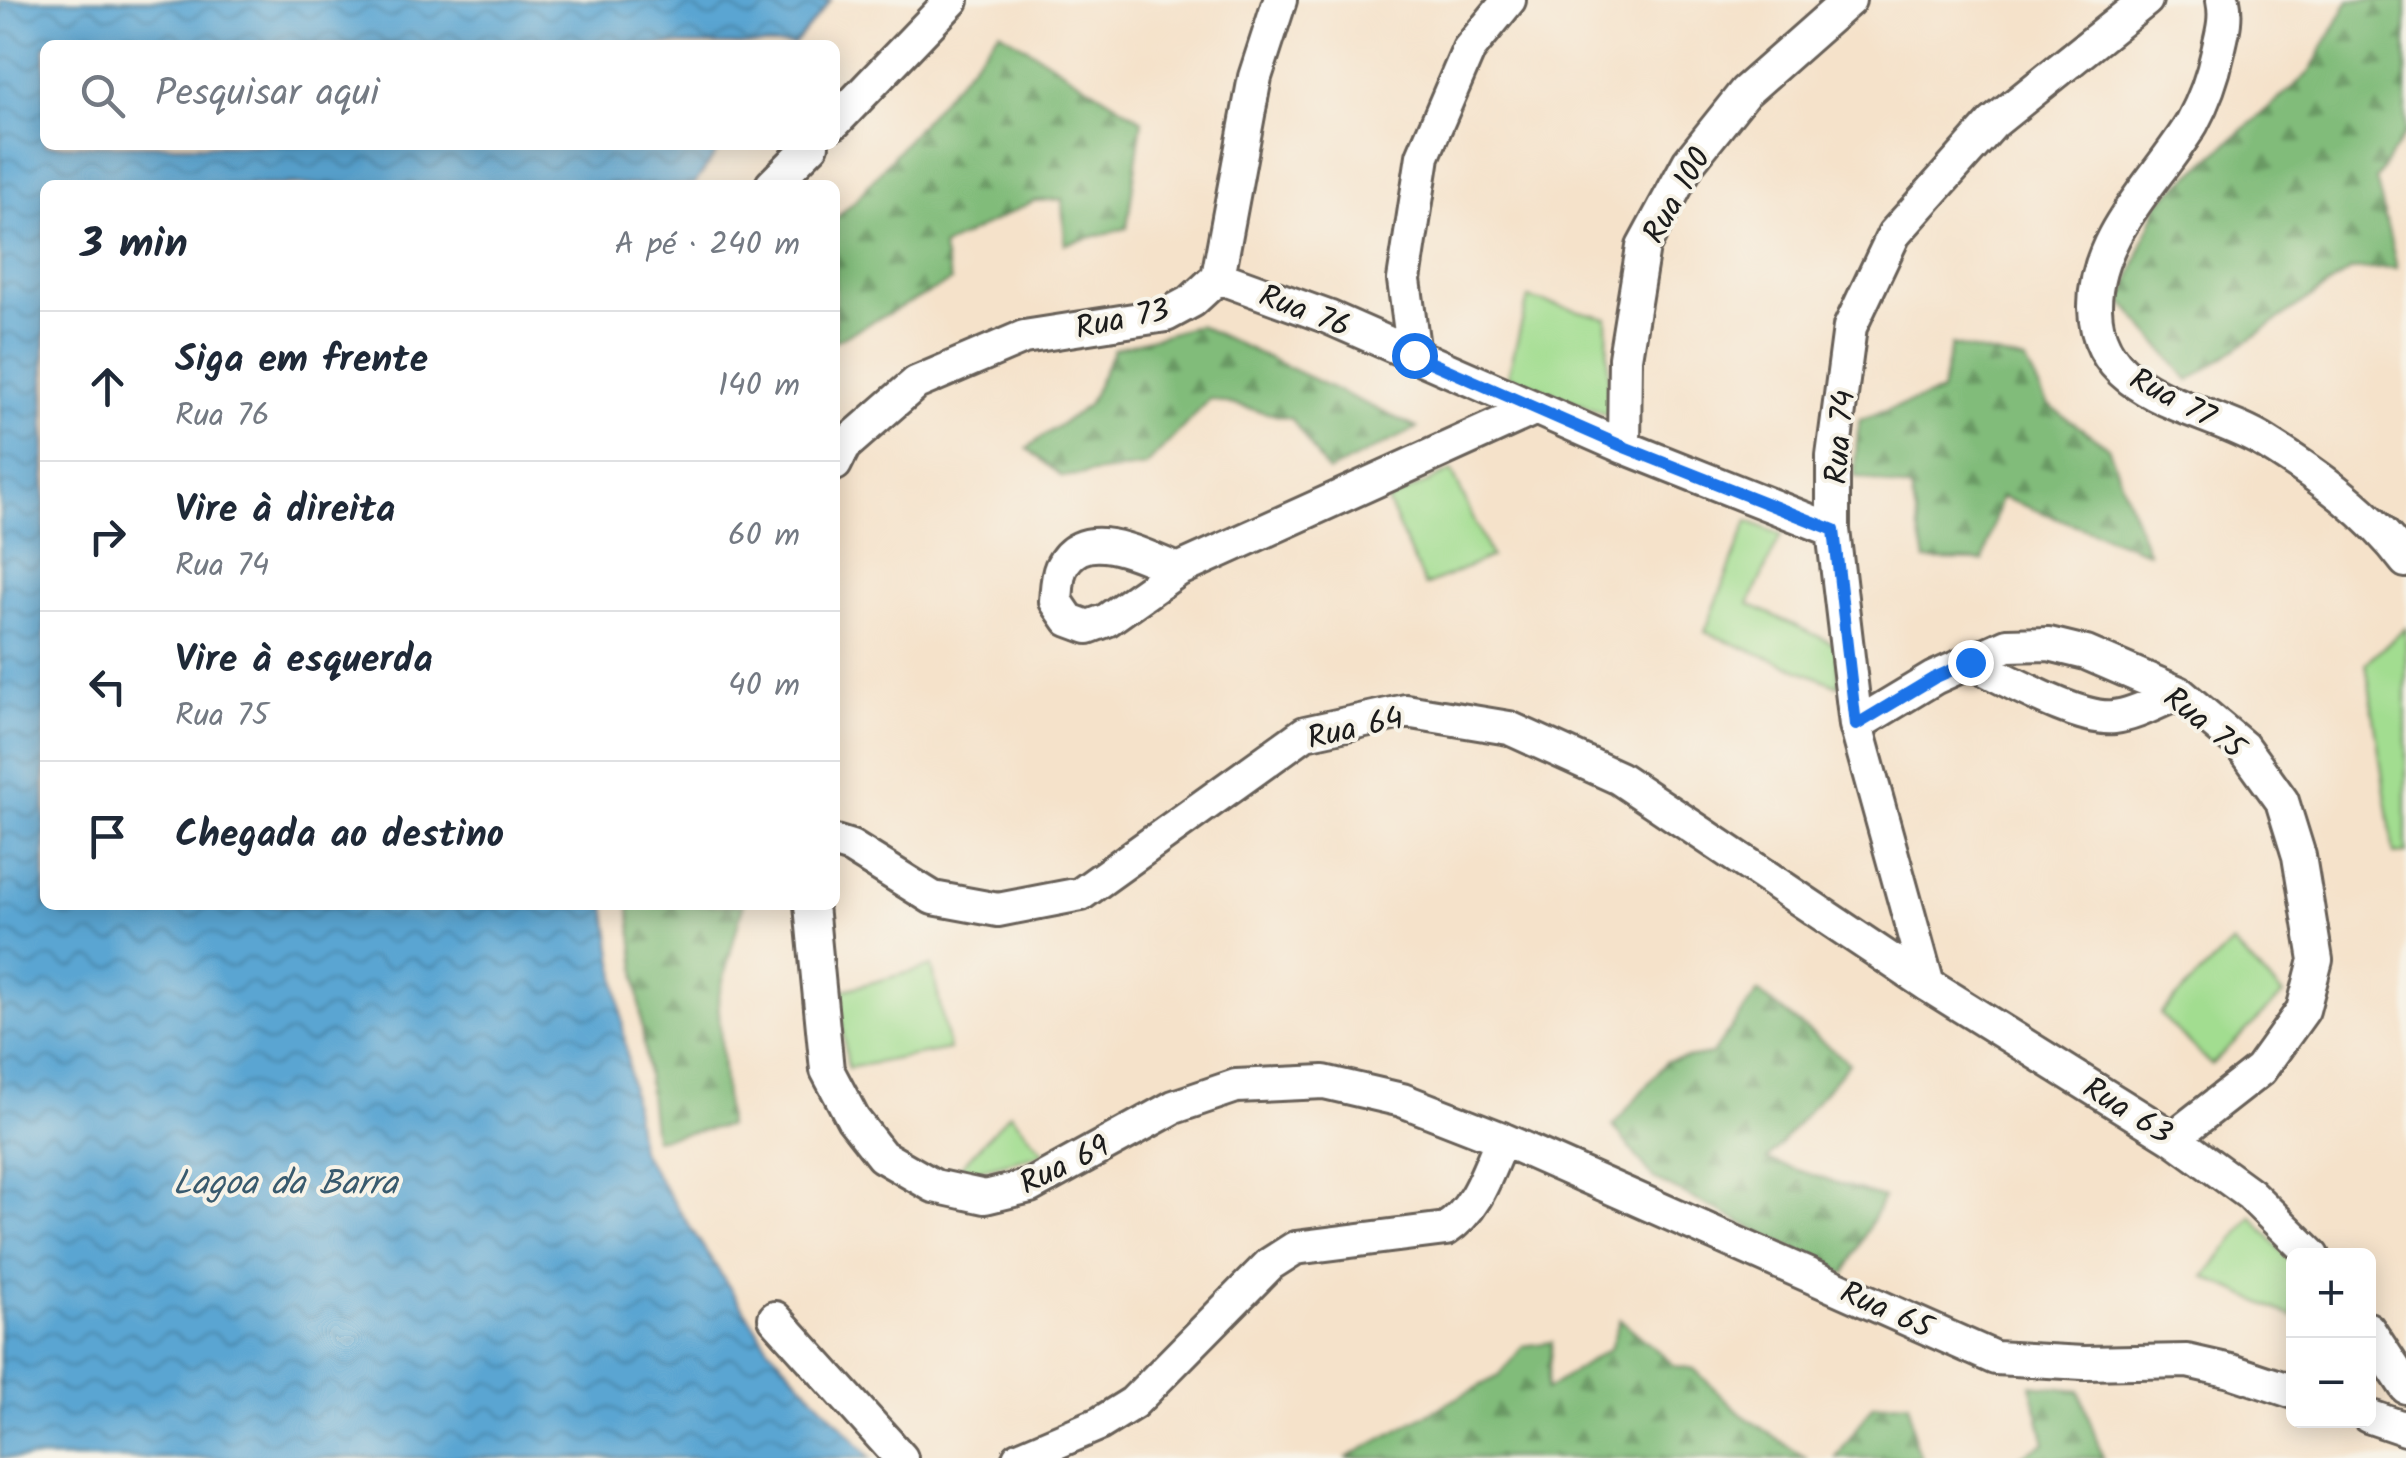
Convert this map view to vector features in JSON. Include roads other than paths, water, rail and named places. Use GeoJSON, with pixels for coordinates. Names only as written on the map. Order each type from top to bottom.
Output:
{"type":"FeatureCollection","features":[{"type":"Feature","properties":{"kind":"street"},"geometry":{"type":"LineString","coordinates":[[840,117],[952,0]]}},
{"type":"Feature","properties":{"kind":"street"},"geometry":{"type":"LineString","coordinates":[[1218,276],[1255,77],[1280,0]]}},
{"type":"Feature","properties":{"kind":"street"},"geometry":{"type":"LineString","coordinates":[[1414,355],[1404,280],[1423,156],[1469,49],[1508,0]]}},
{"type":"Feature","properties":{"kind":"street","name":"Rua 100"},"geometry":{"type":"LineString","coordinates":[[1624,447],[1624,358],[1643,247],[1689,162],[1745,92],[1849,0]]}},
{"type":"Feature","properties":{"kind":"street","name":"Rua 74"},"geometry":{"type":"LineString","coordinates":[[1928,985],[1856,725],[1834,530],[1833,456],[1850,327],[1894,234],[1993,123],[2146,0]]}},
{"type":"Feature","properties":{"kind":"street","name":"Rua 77"},"geometry":{"type":"LineString","coordinates":[[2223,0],[2226,16],[2216,62],[2199,108],[2106,251],[2095,307],[2102,347],[2125,376],[2161,397],[2265,442],[2350,502],[2386,534],[2406,561]]}},
{"type":"Feature","properties":{"kind":"street"},"geometry":{"type":"LineString","coordinates":[[777,180],[807,150]]}},
{"type":"Feature","properties":{"kind":"street","name":"Rua 76"},"geometry":{"type":"LineString","coordinates":[[1218,276],[1328,317],[1624,447],[1834,530]]}},
{"type":"Feature","properties":{"kind":"street","name":"Rua 73"},"geometry":{"type":"LineString","coordinates":[[840,454],[844,446],[916,383],[1024,337],[1166,315],[1192,302],[1218,276]]}},
{"type":"Feature","properties":{"kind":"street"},"geometry":{"type":"LineString","coordinates":[[1178,570],[1536,408]]}},
{"type":"Feature","properties":{"kind":"street","name":"Rua 75"},"geometry":{"type":"LineString","coordinates":[[1856,725],[1934,678],[2007,645],[2049,644],[2086,653],[2179,693],[2244,747],[2282,802],[2299,856],[2316,960],[2303,1010],[2260,1070],[2174,1138]]}},
{"type":"Feature","properties":{"kind":"street"},"geometry":{"type":"LineString","coordinates":[[1970,662],[2099,718],[2118,717],[2179,693]]}},
{"type":"Feature","properties":{"kind":"street","name":"Rua 64"},"geometry":{"type":"LineString","coordinates":[[840,843],[851,846],[933,898],[998,910],[1081,894],[1305,733],[1406,711],[1508,728],[1619,778],[1928,985]]}},
{"type":"Feature","properties":{"kind":"street","name":"Rua 69"},"geometry":{"type":"LineString","coordinates":[[811,910],[827,1070],[853,1119],[882,1156],[934,1186],[985,1196],[1030,1186],[1174,1107],[1236,1086],[1324,1082],[1402,1100],[1502,1140]]}},
{"type":"Feature","properties":{"kind":"street","name":"Rua 63"},"geometry":{"type":"LineString","coordinates":[[1928,985],[2174,1138],[2250,1194],[2305,1248]]}},
{"type":"Feature","properties":{"kind":"street"},"geometry":{"type":"LineString","coordinates":[[1020,1458],[1100,1424],[1133,1403],[1270,1264],[1295,1248],[1446,1228],[1461,1219],[1473,1203],[1502,1140]]}},
{"type":"Feature","properties":{"kind":"street","name":"Rua 65"},"geometry":{"type":"LineString","coordinates":[[1502,1140],[1995,1358],[2084,1363],[2187,1362],[2231,1371],[2286,1389]]}},
{"type":"Feature","properties":{"kind":"street"},"geometry":{"type":"LineString","coordinates":[[775,1318],[901,1458]]}},
{"type":"Feature","properties":{"kind":"street"},"geometry":{"type":"LineString","coordinates":[[2374,1338],[2406,1387]]}},
{"type":"Feature","properties":{"kind":"street"},"geometry":{"type":"LineString","coordinates":[[2376,1419],[2406,1429]]}},
{"type":"Feature","properties":{"kind":"water","name":"Lagoa da Barra"},"geometry":{"type":"Polygon","coordinates":[[[0,0],[831,0],[798,40],[40,40],[40,150],[718,150],[698,180],[40,180],[40,910],[607,910],[640,1150],[767,1345],[871,1458],[0,1458],[0,0]]]}}]}
